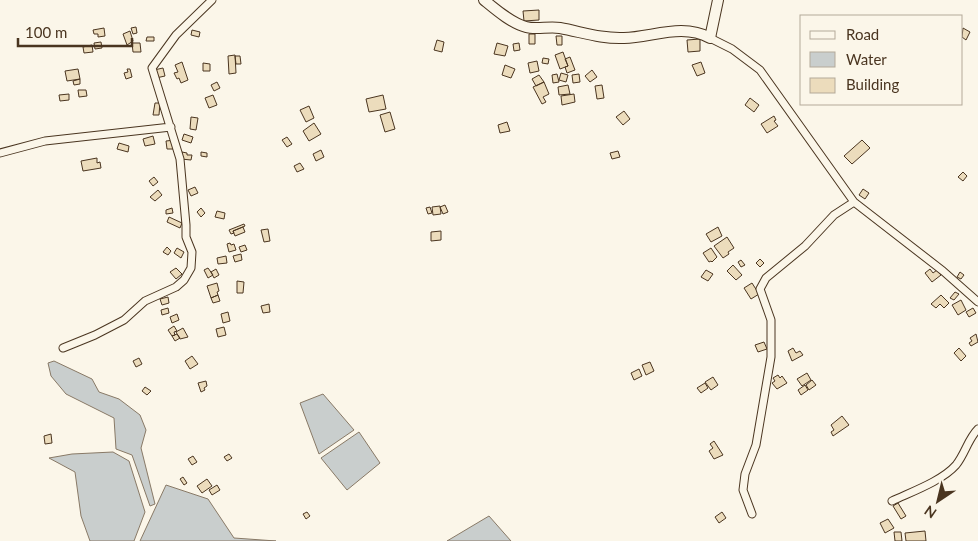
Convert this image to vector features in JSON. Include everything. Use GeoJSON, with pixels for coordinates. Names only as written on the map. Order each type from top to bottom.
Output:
{"type":"FeatureCollection","features":[{"type":"Feature","properties":{"kind":"street"},"geometry":{"type":"LineString","coordinates":[[63,348],[95,335],[124,320],[145,301],[184,280],[191,268],[192,252],[186,238],[180,159],[152,68],[176,36],[212,0]]}},
{"type":"Feature","properties":{"kind":"street"},"geometry":{"type":"LineString","coordinates":[[484,0],[503,15],[526,27],[558,27],[603,38],[625,38],[684,31],[704,34],[732,49],[760,70],[854,202],[978,302]]}},
{"type":"Feature","properties":{"kind":"street"},"geometry":{"type":"LineString","coordinates":[[710,38],[718,0]]}},
{"type":"Feature","properties":{"kind":"street"},"geometry":{"type":"LineString","coordinates":[[0,152],[46,141],[171,127]]}},
{"type":"Feature","properties":{"kind":"street"},"geometry":{"type":"LineString","coordinates":[[752,514],[743,490],[745,474],[756,445],[771,357],[771,320],[760,289],[766,278],[805,246],[834,215],[854,202]]}},
{"type":"Feature","properties":{"kind":"street"},"geometry":{"type":"LineString","coordinates":[[892,501],[941,477],[956,465],[978,429]]}},
{"type":"Feature","properties":{"kind":"water"},"geometry":{"type":"Polygon","coordinates":[[[54,361],[92,379],[99,392],[119,399],[140,415],[146,430],[141,448],[155,504],[150,506],[132,455],[116,449],[114,418],[66,394],[51,376],[48,363],[54,361]]]}},
{"type":"Feature","properties":{"kind":"water"},"geometry":{"type":"Polygon","coordinates":[[[323,394],[354,430],[319,454],[300,403],[323,394]]]}},
{"type":"Feature","properties":{"kind":"water"},"geometry":{"type":"Polygon","coordinates":[[[359,432],[380,463],[347,490],[321,458],[359,432]]]}},
{"type":"Feature","properties":{"kind":"water"},"geometry":{"type":"Polygon","coordinates":[[[113,452],[129,461],[145,512],[134,541],[90,541],[81,516],[75,472],[49,458],[72,454],[113,452]]]}},
{"type":"Feature","properties":{"kind":"water"},"geometry":{"type":"Polygon","coordinates":[[[166,485],[208,499],[234,538],[276,541],[140,541],[166,485]]]}},
{"type":"Feature","properties":{"kind":"water"},"geometry":{"type":"Polygon","coordinates":[[[489,516],[511,541],[447,541],[489,516]]]}},
{"type":"Feature","properties":{"kind":"building"},"geometry":{"type":"Polygon","coordinates":[[[539,10],[539,20],[524,21],[523,11],[539,10]]]}},
{"type":"Feature","properties":{"kind":"building"},"geometry":{"type":"Polygon","coordinates":[[[136,27],[137,33],[133,34],[131,28],[136,27]]]}},
{"type":"Feature","properties":{"kind":"building"},"geometry":{"type":"Polygon","coordinates":[[[104,28],[105,36],[98,37],[98,34],[94,34],[93,30],[104,28]]]}},
{"type":"Feature","properties":{"kind":"building"},"geometry":{"type":"Polygon","coordinates":[[[963,28],[970,32],[966,40],[963,38],[963,28]]]}},
{"type":"Feature","properties":{"kind":"building"},"geometry":{"type":"Polygon","coordinates":[[[192,30],[200,32],[199,37],[191,35],[192,30]]]}},
{"type":"Feature","properties":{"kind":"building"},"geometry":{"type":"Polygon","coordinates":[[[130,31],[133,41],[127,45],[123,34],[130,31]]]}},
{"type":"Feature","properties":{"kind":"building"},"geometry":{"type":"Polygon","coordinates":[[[529,34],[535,34],[535,44],[529,44],[529,34]]]}},
{"type":"Feature","properties":{"kind":"building"},"geometry":{"type":"Polygon","coordinates":[[[556,36],[562,36],[562,45],[557,45],[556,36]]]}},
{"type":"Feature","properties":{"kind":"building"},"geometry":{"type":"Polygon","coordinates":[[[147,37],[154,37],[154,41],[146,41],[147,37]]]}},
{"type":"Feature","properties":{"kind":"building"},"geometry":{"type":"Polygon","coordinates":[[[700,39],[700,51],[688,52],[687,40],[700,39]]]}},
{"type":"Feature","properties":{"kind":"building"},"geometry":{"type":"Polygon","coordinates":[[[437,40],[444,42],[442,52],[434,50],[437,40]]]}},
{"type":"Feature","properties":{"kind":"building"},"geometry":{"type":"Polygon","coordinates":[[[101,42],[102,48],[95,49],[94,43],[101,42]]]}},
{"type":"Feature","properties":{"kind":"building"},"geometry":{"type":"Polygon","coordinates":[[[132,43],[140,43],[141,52],[133,52],[132,43]]]}},
{"type":"Feature","properties":{"kind":"building"},"geometry":{"type":"Polygon","coordinates":[[[497,43],[508,46],[505,56],[494,54],[497,43]]]}},
{"type":"Feature","properties":{"kind":"building"},"geometry":{"type":"Polygon","coordinates":[[[519,43],[520,50],[514,51],[513,44],[519,43]]]}},
{"type":"Feature","properties":{"kind":"building"},"geometry":{"type":"Polygon","coordinates":[[[92,45],[93,52],[84,53],[83,47],[92,45]]]}},
{"type":"Feature","properties":{"kind":"building"},"geometry":{"type":"Polygon","coordinates":[[[563,52],[568,66],[560,69],[555,55],[563,52]]]}},
{"type":"Feature","properties":{"kind":"building"},"geometry":{"type":"Polygon","coordinates":[[[235,55],[236,73],[229,74],[228,56],[235,55]]]}},
{"type":"Feature","properties":{"kind":"building"},"geometry":{"type":"Polygon","coordinates":[[[235,56],[240,56],[241,64],[236,64],[235,56]]]}},
{"type":"Feature","properties":{"kind":"building"},"geometry":{"type":"Polygon","coordinates":[[[570,57],[575,70],[567,73],[565,67],[568,66],[565,59],[570,57]]]}},
{"type":"Feature","properties":{"kind":"building"},"geometry":{"type":"Polygon","coordinates":[[[543,58],[549,59],[548,64],[542,63],[543,58]]]}},
{"type":"Feature","properties":{"kind":"building"},"geometry":{"type":"Polygon","coordinates":[[[537,61],[539,71],[530,73],[528,63],[537,61]]]}},
{"type":"Feature","properties":{"kind":"building"},"geometry":{"type":"Polygon","coordinates":[[[182,62],[188,80],[181,83],[174,73],[178,72],[175,65],[182,62]]]}},
{"type":"Feature","properties":{"kind":"building"},"geometry":{"type":"Polygon","coordinates":[[[701,62],[705,73],[697,76],[692,65],[701,62]]]}},
{"type":"Feature","properties":{"kind":"building"},"geometry":{"type":"Polygon","coordinates":[[[203,63],[210,64],[210,71],[203,71],[203,63]]]}},
{"type":"Feature","properties":{"kind":"building"},"geometry":{"type":"Polygon","coordinates":[[[505,65],[515,69],[511,78],[502,75],[505,65]]]}},
{"type":"Feature","properties":{"kind":"building"},"geometry":{"type":"Polygon","coordinates":[[[163,68],[165,76],[156,78],[154,70],[163,68]]]}},
{"type":"Feature","properties":{"kind":"building"},"geometry":{"type":"Polygon","coordinates":[[[78,69],[80,79],[67,81],[65,71],[78,69]]]}},
{"type":"Feature","properties":{"kind":"building"},"geometry":{"type":"Polygon","coordinates":[[[127,69],[130,69],[132,77],[126,79],[124,73],[128,72],[127,69]]]}},
{"type":"Feature","properties":{"kind":"building"},"geometry":{"type":"Polygon","coordinates":[[[592,70],[597,77],[590,82],[585,76],[592,70]]]}},
{"type":"Feature","properties":{"kind":"building"},"geometry":{"type":"Polygon","coordinates":[[[561,73],[568,75],[566,82],[559,80],[561,73]]]}},
{"type":"Feature","properties":{"kind":"building"},"geometry":{"type":"Polygon","coordinates":[[[557,74],[559,82],[553,83],[552,75],[557,74]]]}},
{"type":"Feature","properties":{"kind":"building"},"geometry":{"type":"Polygon","coordinates":[[[579,74],[580,82],[573,83],[572,75],[579,74]]]}},
{"type":"Feature","properties":{"kind":"building"},"geometry":{"type":"Polygon","coordinates":[[[539,75],[544,82],[536,86],[532,79],[539,75]]]}},
{"type":"Feature","properties":{"kind":"building"},"geometry":{"type":"Polygon","coordinates":[[[80,79],[80,84],[74,85],[73,81],[80,79]]]}},
{"type":"Feature","properties":{"kind":"building"},"geometry":{"type":"Polygon","coordinates":[[[217,82],[220,88],[214,91],[211,85],[217,82]]]}},
{"type":"Feature","properties":{"kind":"building"},"geometry":{"type":"Polygon","coordinates":[[[544,82],[549,94],[543,97],[546,102],[542,104],[533,87],[544,82]]]}},
{"type":"Feature","properties":{"kind":"building"},"geometry":{"type":"Polygon","coordinates":[[[568,85],[570,94],[559,95],[558,87],[568,85]]]}},
{"type":"Feature","properties":{"kind":"building"},"geometry":{"type":"Polygon","coordinates":[[[602,85],[604,98],[597,99],[595,86],[602,85]]]}},
{"type":"Feature","properties":{"kind":"building"},"geometry":{"type":"Polygon","coordinates":[[[78,90],[86,90],[87,96],[79,97],[78,90]]]}},
{"type":"Feature","properties":{"kind":"building"},"geometry":{"type":"Polygon","coordinates":[[[69,94],[69,100],[60,101],[59,95],[69,94]]]}},
{"type":"Feature","properties":{"kind":"building"},"geometry":{"type":"Polygon","coordinates":[[[574,94],[575,102],[562,105],[561,96],[574,94]]]}},
{"type":"Feature","properties":{"kind":"building"},"geometry":{"type":"Polygon","coordinates":[[[213,95],[217,105],[209,108],[205,98],[213,95]]]}},
{"type":"Feature","properties":{"kind":"building"},"geometry":{"type":"Polygon","coordinates":[[[383,95],[386,109],[369,112],[366,99],[383,95]]]}},
{"type":"Feature","properties":{"kind":"building"},"geometry":{"type":"Polygon","coordinates":[[[750,98],[759,105],[754,112],[745,105],[750,98]]]}},
{"type":"Feature","properties":{"kind":"building"},"geometry":{"type":"Polygon","coordinates":[[[155,103],[160,103],[159,115],[153,115],[155,103]]]}},
{"type":"Feature","properties":{"kind":"building"},"geometry":{"type":"Polygon","coordinates":[[[309,106],[314,118],[306,122],[300,110],[309,106]]]}},
{"type":"Feature","properties":{"kind":"building"},"geometry":{"type":"Polygon","coordinates":[[[624,111],[630,119],[623,125],[616,117],[624,111]]]}},
{"type":"Feature","properties":{"kind":"building"},"geometry":{"type":"Polygon","coordinates":[[[390,112],[395,129],[385,132],[380,115],[390,112]]]}},
{"type":"Feature","properties":{"kind":"building"},"geometry":{"type":"Polygon","coordinates":[[[774,116],[776,120],[774,121],[778,126],[767,133],[761,124],[774,116]]]}},
{"type":"Feature","properties":{"kind":"building"},"geometry":{"type":"Polygon","coordinates":[[[191,117],[198,118],[196,130],[190,129],[191,117]]]}},
{"type":"Feature","properties":{"kind":"building"},"geometry":{"type":"Polygon","coordinates":[[[507,122],[510,131],[500,133],[498,125],[507,122]]]}},
{"type":"Feature","properties":{"kind":"building"},"geometry":{"type":"Polygon","coordinates":[[[314,123],[321,134],[309,141],[303,131],[314,123]]]}},
{"type":"Feature","properties":{"kind":"building"},"geometry":{"type":"Polygon","coordinates":[[[184,134],[193,137],[191,143],[182,140],[184,134]]]}},
{"type":"Feature","properties":{"kind":"building"},"geometry":{"type":"Polygon","coordinates":[[[153,136],[155,144],[145,146],[143,139],[153,136]]]}},
{"type":"Feature","properties":{"kind":"building"},"geometry":{"type":"Polygon","coordinates":[[[287,137],[292,144],[287,147],[282,140],[287,137]]]}},
{"type":"Feature","properties":{"kind":"building"},"geometry":{"type":"Polygon","coordinates":[[[175,140],[175,149],[167,149],[166,141],[175,140]]]}},
{"type":"Feature","properties":{"kind":"building"},"geometry":{"type":"Polygon","coordinates":[[[862,140],[870,148],[852,164],[844,156],[862,140]]]}},
{"type":"Feature","properties":{"kind":"building"},"geometry":{"type":"Polygon","coordinates":[[[119,143],[129,146],[128,152],[117,149],[119,143]]]}},
{"type":"Feature","properties":{"kind":"building"},"geometry":{"type":"Polygon","coordinates":[[[321,150],[324,157],[316,161],[313,154],[321,150]]]}},
{"type":"Feature","properties":{"kind":"building"},"geometry":{"type":"Polygon","coordinates":[[[618,151],[620,157],[612,159],[610,153],[618,151]]]}},
{"type":"Feature","properties":{"kind":"building"},"geometry":{"type":"Polygon","coordinates":[[[182,152],[192,155],[191,160],[181,159],[182,152]]]}},
{"type":"Feature","properties":{"kind":"building"},"geometry":{"type":"Polygon","coordinates":[[[201,152],[207,153],[207,157],[201,156],[201,152]]]}},
{"type":"Feature","properties":{"kind":"building"},"geometry":{"type":"Polygon","coordinates":[[[97,158],[97,163],[100,162],[101,168],[83,171],[81,161],[97,158]]]}},
{"type":"Feature","properties":{"kind":"building"},"geometry":{"type":"Polygon","coordinates":[[[300,163],[304,169],[297,172],[294,166],[300,163]]]}},
{"type":"Feature","properties":{"kind":"building"},"geometry":{"type":"Polygon","coordinates":[[[963,172],[967,176],[963,181],[958,177],[963,172]]]}},
{"type":"Feature","properties":{"kind":"building"},"geometry":{"type":"Polygon","coordinates":[[[154,177],[158,182],[153,186],[149,181],[154,177]]]}},
{"type":"Feature","properties":{"kind":"building"},"geometry":{"type":"Polygon","coordinates":[[[195,187],[198,193],[191,196],[188,190],[195,187]]]}},
{"type":"Feature","properties":{"kind":"building"},"geometry":{"type":"Polygon","coordinates":[[[863,189],[869,193],[865,199],[859,195],[863,189]]]}},
{"type":"Feature","properties":{"kind":"building"},"geometry":{"type":"Polygon","coordinates":[[[158,190],[162,195],[155,201],[150,197],[158,190]]]}},
{"type":"Feature","properties":{"kind":"building"},"geometry":{"type":"Polygon","coordinates":[[[445,205],[448,212],[443,214],[440,207],[445,205]]]}},
{"type":"Feature","properties":{"kind":"building"},"geometry":{"type":"Polygon","coordinates":[[[440,206],[441,214],[433,215],[432,207],[440,206]]]}},
{"type":"Feature","properties":{"kind":"building"},"geometry":{"type":"Polygon","coordinates":[[[430,207],[432,213],[428,214],[426,208],[430,207]]]}},
{"type":"Feature","properties":{"kind":"building"},"geometry":{"type":"Polygon","coordinates":[[[172,208],[173,213],[166,214],[166,210],[172,208]]]}},
{"type":"Feature","properties":{"kind":"building"},"geometry":{"type":"Polygon","coordinates":[[[201,208],[205,213],[201,217],[197,212],[201,208]]]}},
{"type":"Feature","properties":{"kind":"building"},"geometry":{"type":"Polygon","coordinates":[[[217,211],[225,213],[224,219],[215,217],[217,211]]]}},
{"type":"Feature","properties":{"kind":"building"},"geometry":{"type":"Polygon","coordinates":[[[169,217],[182,223],[180,228],[167,222],[169,217]]]}},
{"type":"Feature","properties":{"kind":"building"},"geometry":{"type":"Polygon","coordinates":[[[244,224],[245,226],[233,231],[234,233],[231,234],[229,230],[244,224]]]}},
{"type":"Feature","properties":{"kind":"building"},"geometry":{"type":"Polygon","coordinates":[[[243,227],[245,232],[235,236],[233,231],[243,227]]]}},
{"type":"Feature","properties":{"kind":"building"},"geometry":{"type":"Polygon","coordinates":[[[718,227],[722,236],[711,242],[706,234],[718,227]]]}},
{"type":"Feature","properties":{"kind":"building"},"geometry":{"type":"Polygon","coordinates":[[[268,229],[270,241],[264,242],[261,230],[268,229]]]}},
{"type":"Feature","properties":{"kind":"building"},"geometry":{"type":"Polygon","coordinates":[[[441,231],[441,240],[431,241],[431,232],[441,231]]]}},
{"type":"Feature","properties":{"kind":"building"},"geometry":{"type":"Polygon","coordinates":[[[727,237],[734,248],[723,258],[714,246],[727,237]]]}},
{"type":"Feature","properties":{"kind":"building"},"geometry":{"type":"Polygon","coordinates":[[[230,243],[231,245],[234,244],[236,250],[229,252],[227,244],[230,243]]]}},
{"type":"Feature","properties":{"kind":"building"},"geometry":{"type":"Polygon","coordinates":[[[245,245],[247,250],[241,252],[239,247],[245,245]]]}},
{"type":"Feature","properties":{"kind":"building"},"geometry":{"type":"Polygon","coordinates":[[[167,247],[171,251],[168,255],[163,252],[167,247]]]}},
{"type":"Feature","properties":{"kind":"building"},"geometry":{"type":"Polygon","coordinates":[[[177,248],[184,252],[181,258],[174,253],[177,248]]]}},
{"type":"Feature","properties":{"kind":"building"},"geometry":{"type":"Polygon","coordinates":[[[711,248],[717,257],[712,262],[709,262],[703,253],[711,248]]]}},
{"type":"Feature","properties":{"kind":"building"},"geometry":{"type":"Polygon","coordinates":[[[241,254],[242,260],[235,262],[233,256],[241,254]]]}},
{"type":"Feature","properties":{"kind":"building"},"geometry":{"type":"Polygon","coordinates":[[[226,256],[227,263],[218,264],[217,258],[226,256]]]}},
{"type":"Feature","properties":{"kind":"building"},"geometry":{"type":"Polygon","coordinates":[[[760,259],[764,263],[760,267],[756,263],[760,259]]]}},
{"type":"Feature","properties":{"kind":"building"},"geometry":{"type":"Polygon","coordinates":[[[741,260],[745,265],[741,267],[738,262],[741,260]]]}},
{"type":"Feature","properties":{"kind":"building"},"geometry":{"type":"Polygon","coordinates":[[[733,265],[742,275],[736,280],[727,271],[733,265]]]}},
{"type":"Feature","properties":{"kind":"building"},"geometry":{"type":"Polygon","coordinates":[[[176,268],[182,274],[176,279],[170,272],[176,268]]]}},
{"type":"Feature","properties":{"kind":"building"},"geometry":{"type":"Polygon","coordinates":[[[208,268],[213,275],[208,278],[204,270],[208,268]]]}},
{"type":"Feature","properties":{"kind":"building"},"geometry":{"type":"Polygon","coordinates":[[[216,269],[219,275],[214,278],[211,272],[216,269]]]}},
{"type":"Feature","properties":{"kind":"building"},"geometry":{"type":"Polygon","coordinates":[[[930,269],[933,273],[937,270],[941,275],[932,282],[925,273],[930,269]]]}},
{"type":"Feature","properties":{"kind":"building"},"geometry":{"type":"Polygon","coordinates":[[[706,270],[713,274],[708,281],[701,277],[706,270]]]}},
{"type":"Feature","properties":{"kind":"building"},"geometry":{"type":"Polygon","coordinates":[[[960,272],[964,275],[961,279],[957,277],[960,272]]]}},
{"type":"Feature","properties":{"kind":"building"},"geometry":{"type":"Polygon","coordinates":[[[237,281],[244,282],[243,293],[237,293],[237,281]]]}},
{"type":"Feature","properties":{"kind":"building"},"geometry":{"type":"Polygon","coordinates":[[[217,283],[218,295],[211,298],[207,286],[217,283]]]}},
{"type":"Feature","properties":{"kind":"building"},"geometry":{"type":"Polygon","coordinates":[[[752,283],[759,294],[751,299],[744,288],[752,283]]]}},
{"type":"Feature","properties":{"kind":"building"},"geometry":{"type":"Polygon","coordinates":[[[955,292],[959,294],[954,300],[950,298],[955,292]]]}},
{"type":"Feature","properties":{"kind":"building"},"geometry":{"type":"Polygon","coordinates":[[[218,295],[220,301],[213,303],[211,298],[218,295]]]}},
{"type":"Feature","properties":{"kind":"building"},"geometry":{"type":"Polygon","coordinates":[[[941,295],[949,303],[944,308],[940,304],[936,308],[931,304],[941,295]]]}},
{"type":"Feature","properties":{"kind":"building"},"geometry":{"type":"Polygon","coordinates":[[[168,297],[169,303],[162,305],[160,299],[168,297]]]}},
{"type":"Feature","properties":{"kind":"building"},"geometry":{"type":"Polygon","coordinates":[[[961,300],[966,310],[958,315],[952,305],[961,300]]]}},
{"type":"Feature","properties":{"kind":"building"},"geometry":{"type":"Polygon","coordinates":[[[269,304],[270,312],[263,313],[261,306],[269,304]]]}},
{"type":"Feature","properties":{"kind":"building"},"geometry":{"type":"Polygon","coordinates":[[[168,308],[169,313],[162,315],[161,310],[168,308]]]}},
{"type":"Feature","properties":{"kind":"building"},"geometry":{"type":"Polygon","coordinates":[[[973,308],[976,313],[969,317],[966,312],[973,308]]]}},
{"type":"Feature","properties":{"kind":"building"},"geometry":{"type":"Polygon","coordinates":[[[228,312],[230,321],[223,323],[221,314],[228,312]]]}},
{"type":"Feature","properties":{"kind":"building"},"geometry":{"type":"Polygon","coordinates":[[[177,314],[179,320],[172,323],[170,317],[177,314]]]}},
{"type":"Feature","properties":{"kind":"building"},"geometry":{"type":"Polygon","coordinates":[[[174,326],[177,331],[172,336],[168,330],[174,326]]]}},
{"type":"Feature","properties":{"kind":"building"},"geometry":{"type":"Polygon","coordinates":[[[224,327],[226,335],[218,337],[216,329],[224,327]]]}},
{"type":"Feature","properties":{"kind":"building"},"geometry":{"type":"Polygon","coordinates":[[[183,328],[188,337],[180,339],[176,332],[183,328]]]}},
{"type":"Feature","properties":{"kind":"building"},"geometry":{"type":"Polygon","coordinates":[[[177,334],[180,338],[175,341],[172,336],[177,334]]]}},
{"type":"Feature","properties":{"kind":"building"},"geometry":{"type":"Polygon","coordinates":[[[976,334],[978,342],[971,346],[969,343],[972,341],[970,338],[976,334]]]}},
{"type":"Feature","properties":{"kind":"building"},"geometry":{"type":"Polygon","coordinates":[[[764,342],[767,349],[758,352],[755,345],[764,342]]]}},
{"type":"Feature","properties":{"kind":"building"},"geometry":{"type":"Polygon","coordinates":[[[793,348],[796,353],[800,351],[803,355],[792,361],[788,351],[793,348]]]}},
{"type":"Feature","properties":{"kind":"building"},"geometry":{"type":"Polygon","coordinates":[[[959,348],[966,356],[961,361],[954,353],[959,348]]]}},
{"type":"Feature","properties":{"kind":"building"},"geometry":{"type":"Polygon","coordinates":[[[192,356],[198,364],[190,369],[185,361],[192,356]]]}},
{"type":"Feature","properties":{"kind":"building"},"geometry":{"type":"Polygon","coordinates":[[[139,358],[142,364],[136,367],[133,361],[139,358]]]}},
{"type":"Feature","properties":{"kind":"building"},"geometry":{"type":"Polygon","coordinates":[[[650,362],[654,371],[646,375],[642,365],[650,362]]]}},
{"type":"Feature","properties":{"kind":"building"},"geometry":{"type":"Polygon","coordinates":[[[639,369],[642,376],[634,380],[631,373],[639,369]]]}},
{"type":"Feature","properties":{"kind":"building"},"geometry":{"type":"Polygon","coordinates":[[[807,373],[811,380],[802,386],[797,379],[807,373]]]}},
{"type":"Feature","properties":{"kind":"building"},"geometry":{"type":"Polygon","coordinates":[[[778,375],[780,378],[782,376],[787,383],[777,389],[772,383],[775,381],[773,378],[778,375]]]}},
{"type":"Feature","properties":{"kind":"building"},"geometry":{"type":"Polygon","coordinates":[[[713,377],[718,385],[711,390],[705,382],[713,377]]]}},
{"type":"Feature","properties":{"kind":"building"},"geometry":{"type":"Polygon","coordinates":[[[812,380],[816,385],[809,390],[806,385],[812,380]]]}},
{"type":"Feature","properties":{"kind":"building"},"geometry":{"type":"Polygon","coordinates":[[[206,381],[207,386],[201,392],[198,383],[206,381]]]}},
{"type":"Feature","properties":{"kind":"building"},"geometry":{"type":"Polygon","coordinates":[[[705,383],[708,388],[701,393],[697,388],[705,383]]]}},
{"type":"Feature","properties":{"kind":"building"},"geometry":{"type":"Polygon","coordinates":[[[805,385],[808,390],[801,395],[798,390],[805,385]]]}},
{"type":"Feature","properties":{"kind":"building"},"geometry":{"type":"Polygon","coordinates":[[[145,387],[151,391],[147,395],[142,391],[145,387]]]}},
{"type":"Feature","properties":{"kind":"building"},"geometry":{"type":"Polygon","coordinates":[[[842,416],[849,425],[833,436],[831,432],[834,430],[831,425],[842,416]]]}},
{"type":"Feature","properties":{"kind":"building"},"geometry":{"type":"Polygon","coordinates":[[[51,434],[52,443],[45,444],[44,436],[51,434]]]}},
{"type":"Feature","properties":{"kind":"building"},"geometry":{"type":"Polygon","coordinates":[[[714,441],[723,455],[714,459],[709,451],[713,448],[710,444],[714,441]]]}},
{"type":"Feature","properties":{"kind":"building"},"geometry":{"type":"Polygon","coordinates":[[[229,454],[232,458],[227,461],[224,457],[229,454]]]}},
{"type":"Feature","properties":{"kind":"building"},"geometry":{"type":"Polygon","coordinates":[[[193,456],[197,462],[192,465],[188,459],[193,456]]]}},
{"type":"Feature","properties":{"kind":"building"},"geometry":{"type":"Polygon","coordinates":[[[183,477],[187,483],[184,485],[180,479],[183,477]]]}},
{"type":"Feature","properties":{"kind":"building"},"geometry":{"type":"Polygon","coordinates":[[[207,479],[212,486],[202,493],[197,486],[207,479]]]}},
{"type":"Feature","properties":{"kind":"building"},"geometry":{"type":"Polygon","coordinates":[[[217,485],[220,490],[212,495],[209,490],[217,485]]]}},
{"type":"Feature","properties":{"kind":"building"},"geometry":{"type":"Polygon","coordinates":[[[898,503],[906,516],[901,519],[893,506],[898,503]]]}},
{"type":"Feature","properties":{"kind":"building"},"geometry":{"type":"Polygon","coordinates":[[[307,512],[310,516],[306,519],[303,514],[307,512]]]}},
{"type":"Feature","properties":{"kind":"building"},"geometry":{"type":"Polygon","coordinates":[[[722,512],[726,518],[719,523],[715,517],[722,512]]]}},
{"type":"Feature","properties":{"kind":"building"},"geometry":{"type":"Polygon","coordinates":[[[888,519],[894,528],[885,533],[880,523],[888,519]]]}},
{"type":"Feature","properties":{"kind":"building"},"geometry":{"type":"Polygon","coordinates":[[[925,531],[926,541],[906,541],[905,533],[925,531]]]}},
{"type":"Feature","properties":{"kind":"building"},"geometry":{"type":"Polygon","coordinates":[[[894,532],[901,532],[902,541],[895,541],[894,532]]]}}]}
